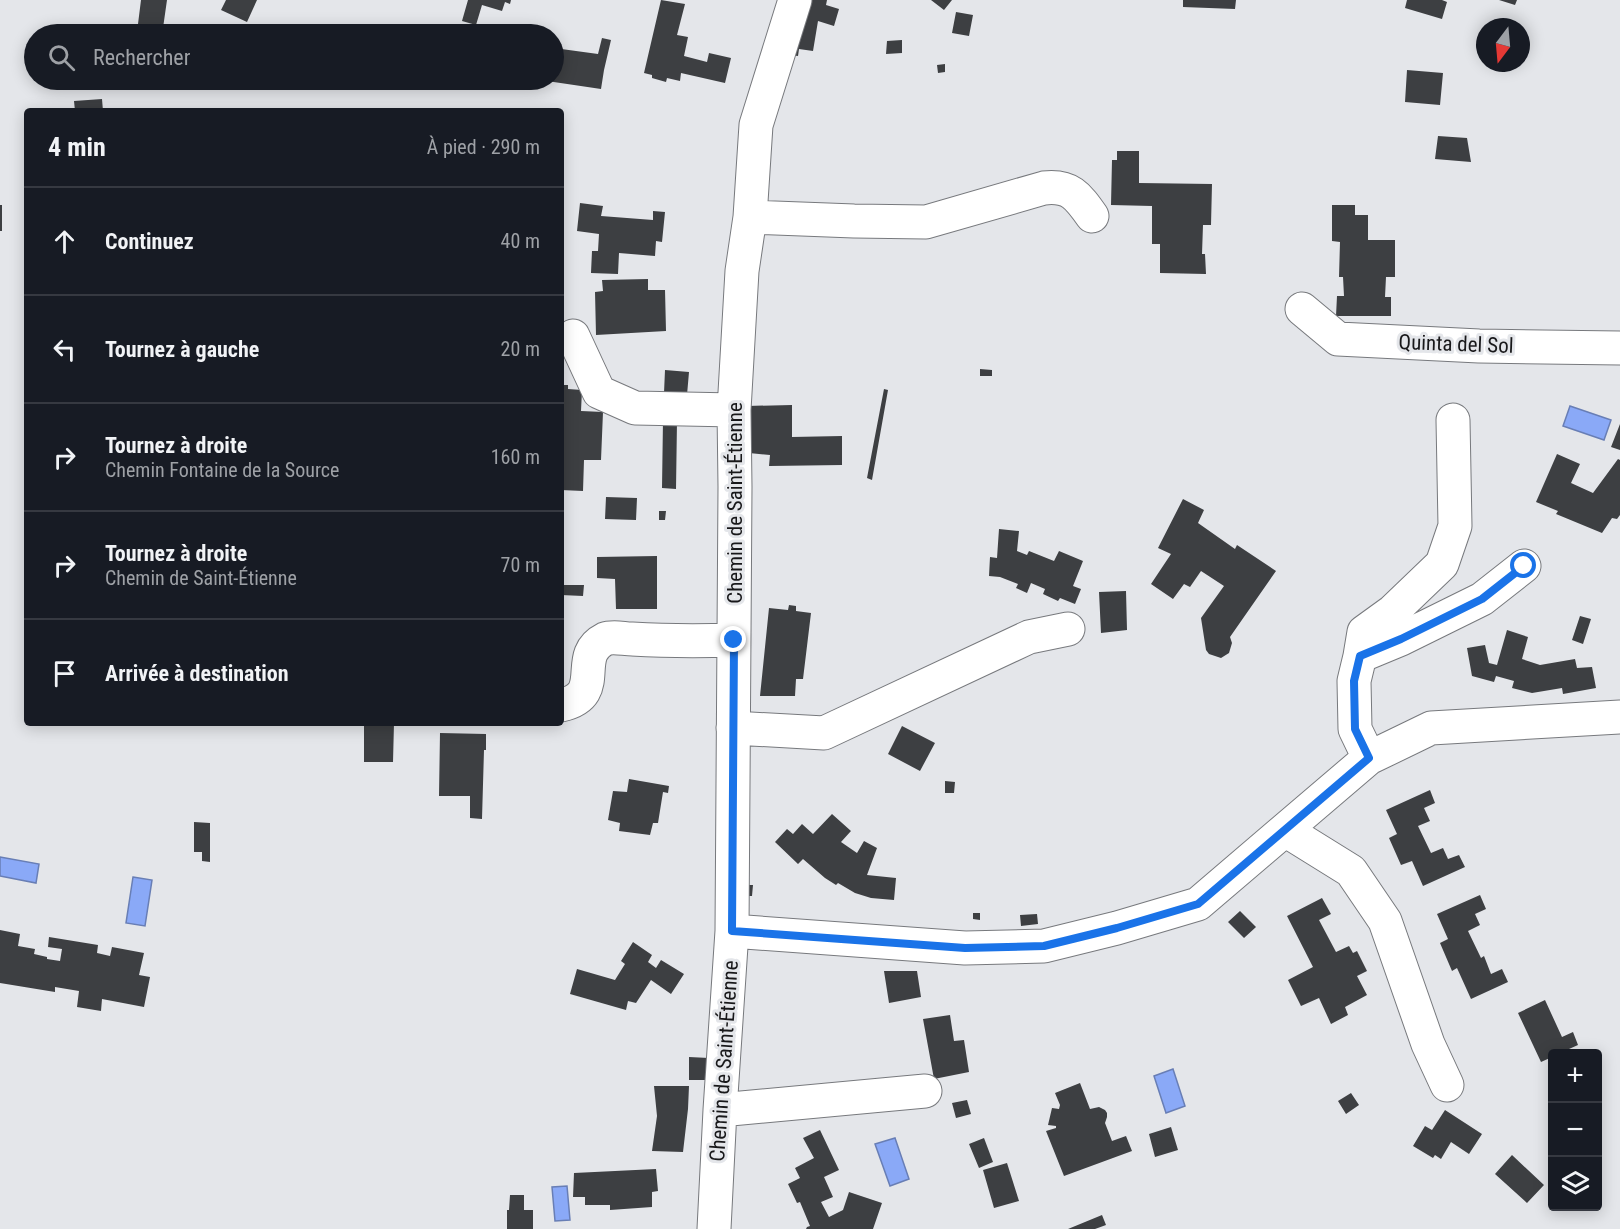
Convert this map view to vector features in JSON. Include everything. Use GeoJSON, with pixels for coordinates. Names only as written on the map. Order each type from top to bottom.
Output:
{"type":"FeatureCollection","features":[{"type":"Feature","properties":{"kind":"street","name":"Chemin de Saint-Étienne"},"geometry":{"type":"LineString","coordinates":[[714,1229],[732,931],[734,410],[742,271],[750,217],[756,125],[795,0]]}},
{"type":"Feature","properties":{"kind":"street"},"geometry":{"type":"LineString","coordinates":[[750,217],[926,222],[1054,187],[1066,189],[1078,196],[1092,216]]}},
{"type":"Feature","properties":{"kind":"street","name":"Quinta del Sol"},"geometry":{"type":"LineString","coordinates":[[1302,309],[1338,339],[1479,346],[1620,348]]}},
{"type":"Feature","properties":{"kind":"street"},"geometry":{"type":"LineString","coordinates":[[573,336],[600,392],[635,408],[734,410]]}},
{"type":"Feature","properties":{"kind":"street"},"geometry":{"type":"LineString","coordinates":[[1369,758],[1355,729],[1354,681],[1364,632],[1393,610],[1442,564],[1455,526],[1453,420]]}},
{"type":"Feature","properties":{"kind":"street"},"geometry":{"type":"LineString","coordinates":[[1360,656],[1401,639],[1482,599],[1524,566]]}},
{"type":"Feature","properties":{"kind":"street"},"geometry":{"type":"LineString","coordinates":[[733,728],[824,733],[1029,637],[1068,629]]}},
{"type":"Feature","properties":{"kind":"street"},"geometry":{"type":"LineString","coordinates":[[564,704],[576,701],[587,687],[589,658],[598,644],[608,638],[673,642],[734,640]]}},
{"type":"Feature","properties":{"kind":"street"},"geometry":{"type":"LineString","coordinates":[[732,931],[965,948],[1044,946],[1198,904],[1369,758],[1431,728],[1620,717]]}},
{"type":"Feature","properties":{"kind":"street"},"geometry":{"type":"LineString","coordinates":[[1285,830],[1351,871],[1385,921],[1428,1044],[1447,1085]]}},
{"type":"Feature","properties":{"kind":"street"},"geometry":{"type":"LineString","coordinates":[[720,1110],[925,1091]]}},
{"type":"Feature","properties":{"kind":"water"},"geometry":{"type":"Polygon","coordinates":[[[1570,406],[1611,420],[1604,440],[1563,426],[1570,406]]]}},
{"type":"Feature","properties":{"kind":"water"},"geometry":{"type":"Polygon","coordinates":[[[0,857],[39,864],[36,883],[0,876],[0,857]]]}},
{"type":"Feature","properties":{"kind":"water"},"geometry":{"type":"Polygon","coordinates":[[[133,877],[152,880],[145,926],[126,923],[133,877]]]}},
{"type":"Feature","properties":{"kind":"water"},"geometry":{"type":"Polygon","coordinates":[[[1173,1069],[1185,1106],[1166,1113],[1154,1076],[1173,1069]]]}},
{"type":"Feature","properties":{"kind":"water"},"geometry":{"type":"Polygon","coordinates":[[[895,1138],[909,1179],[890,1186],[875,1144],[895,1138]]]}},
{"type":"Feature","properties":{"kind":"water"},"geometry":{"type":"Polygon","coordinates":[[[567,1186],[570,1220],[555,1221],[552,1187],[567,1186]]]}},
{"type":"Feature","properties":{"kind":"building"},"geometry":{"type":"Polygon","coordinates":[[[141,0],[167,0],[164,24],[138,24],[141,0]]]}},
{"type":"Feature","properties":{"kind":"building"},"geometry":{"type":"Polygon","coordinates":[[[226,0],[257,0],[247,22],[221,10],[226,0]]]}},
{"type":"Feature","properties":{"kind":"building"},"geometry":{"type":"Polygon","coordinates":[[[468,0],[511,0],[510,4],[505,2],[502,11],[482,5],[476,24],[462,21],[468,0]]]}},
{"type":"Feature","properties":{"kind":"building"},"geometry":{"type":"Polygon","coordinates":[[[661,0],[685,4],[677,35],[688,37],[684,56],[707,62],[709,53],[731,58],[725,83],[681,73],[680,81],[667,78],[666,82],[644,73],[661,0]]]}},
{"type":"Feature","properties":{"kind":"building"},"geometry":{"type":"Polygon","coordinates":[[[806,0],[827,0],[826,5],[839,9],[834,26],[818,21],[813,51],[799,49],[798,56],[791,55],[806,0]]]}},
{"type":"Feature","properties":{"kind":"building"},"geometry":{"type":"Polygon","coordinates":[[[931,0],[952,0],[944,10],[931,0]]]}},
{"type":"Feature","properties":{"kind":"building"},"geometry":{"type":"Polygon","coordinates":[[[1183,0],[1236,0],[1235,9],[1183,7],[1183,0]]]}},
{"type":"Feature","properties":{"kind":"building"},"geometry":{"type":"Polygon","coordinates":[[[1407,0],[1447,2],[1442,19],[1405,8],[1407,0]]]}},
{"type":"Feature","properties":{"kind":"building"},"geometry":{"type":"Polygon","coordinates":[[[1499,0],[1517,0],[1515,5],[1499,0]]]}},
{"type":"Feature","properties":{"kind":"building"},"geometry":{"type":"Polygon","coordinates":[[[956,12],[973,15],[969,36],[952,33],[956,12]]]}},
{"type":"Feature","properties":{"kind":"building"},"geometry":{"type":"Polygon","coordinates":[[[602,38],[611,40],[601,89],[564,84],[564,49],[598,54],[602,38]]]}},
{"type":"Feature","properties":{"kind":"building"},"geometry":{"type":"Polygon","coordinates":[[[902,40],[902,53],[886,54],[887,41],[902,40]]]}},
{"type":"Feature","properties":{"kind":"building"},"geometry":{"type":"Polygon","coordinates":[[[945,64],[945,72],[938,73],[937,65],[945,64]]]}},
{"type":"Feature","properties":{"kind":"building"},"geometry":{"type":"Polygon","coordinates":[[[1407,70],[1443,73],[1440,105],[1405,102],[1407,70]]]}},
{"type":"Feature","properties":{"kind":"building"},"geometry":{"type":"Polygon","coordinates":[[[102,99],[103,108],[75,108],[74,101],[102,99]]]}},
{"type":"Feature","properties":{"kind":"building"},"geometry":{"type":"Polygon","coordinates":[[[1438,136],[1467,138],[1471,162],[1435,159],[1438,136]]]}},
{"type":"Feature","properties":{"kind":"building"},"geometry":{"type":"Polygon","coordinates":[[[1117,151],[1139,151],[1139,183],[1212,184],[1211,225],[1203,225],[1202,254],[1205,254],[1206,274],[1160,273],[1160,244],[1152,244],[1152,206],[1111,205],[1112,160],[1117,160],[1117,151]]]}},
{"type":"Feature","properties":{"kind":"building"},"geometry":{"type":"Polygon","coordinates":[[[580,203],[603,206],[601,216],[653,220],[653,211],[665,212],[662,242],[656,241],[655,256],[619,253],[618,274],[591,273],[592,251],[598,251],[599,234],[577,231],[580,203]]]}},
{"type":"Feature","properties":{"kind":"building"},"geometry":{"type":"Polygon","coordinates":[[[0,205],[2,205],[2,231],[0,231],[0,205]]]}},
{"type":"Feature","properties":{"kind":"building"},"geometry":{"type":"Polygon","coordinates":[[[1332,205],[1355,205],[1355,215],[1368,215],[1368,240],[1395,240],[1395,277],[1386,277],[1385,297],[1391,297],[1391,316],[1336,316],[1337,296],[1344,296],[1343,277],[1339,277],[1340,242],[1332,241],[1332,205]]]}},
{"type":"Feature","properties":{"kind":"building"},"geometry":{"type":"Polygon","coordinates":[[[648,279],[648,290],[665,290],[666,331],[596,335],[595,292],[603,291],[602,280],[648,279]]]}},
{"type":"Feature","properties":{"kind":"building"},"geometry":{"type":"Polygon","coordinates":[[[980,369],[992,370],[992,376],[980,376],[980,369]]]}},
{"type":"Feature","properties":{"kind":"building"},"geometry":{"type":"Polygon","coordinates":[[[665,370],[689,372],[687,395],[664,393],[665,370]]]}},
{"type":"Feature","properties":{"kind":"building"},"geometry":{"type":"Polygon","coordinates":[[[564,385],[568,385],[568,389],[582,390],[581,411],[603,412],[601,460],[584,460],[583,491],[564,490],[564,385]]]}},
{"type":"Feature","properties":{"kind":"building"},"geometry":{"type":"Polygon","coordinates":[[[884,389],[888,390],[872,480],[867,478],[884,389]]]}},
{"type":"Feature","properties":{"kind":"building"},"geometry":{"type":"Polygon","coordinates":[[[792,405],[792,437],[842,436],[842,465],[769,466],[770,455],[749,453],[747,406],[792,405]]]}},
{"type":"Feature","properties":{"kind":"building"},"geometry":{"type":"Polygon","coordinates":[[[663,420],[677,421],[676,489],[662,488],[663,420]]]}},
{"type":"Feature","properties":{"kind":"building"},"geometry":{"type":"Polygon","coordinates":[[[1620,424],[1620,450],[1611,447],[1620,424]]]}},
{"type":"Feature","properties":{"kind":"building"},"geometry":{"type":"Polygon","coordinates":[[[1557,454],[1580,464],[1571,483],[1593,493],[1618,459],[1620,460],[1620,515],[1617,519],[1612,518],[1602,533],[1556,514],[1558,511],[1536,502],[1557,454]]]}},
{"type":"Feature","properties":{"kind":"building"},"geometry":{"type":"Polygon","coordinates":[[[606,497],[637,498],[636,520],[605,519],[606,497]]]}},
{"type":"Feature","properties":{"kind":"building"},"geometry":{"type":"Polygon","coordinates":[[[1183,499],[1204,510],[1198,523],[1235,549],[1237,545],[1276,571],[1230,637],[1232,643],[1229,653],[1221,658],[1209,654],[1206,650],[1201,618],[1224,586],[1201,571],[1190,587],[1184,584],[1173,599],[1151,584],[1171,554],[1158,548],[1183,499]]]}},
{"type":"Feature","properties":{"kind":"building"},"geometry":{"type":"Polygon","coordinates":[[[659,511],[666,511],[665,520],[659,520],[659,511]]]}},
{"type":"Feature","properties":{"kind":"building"},"geometry":{"type":"Polygon","coordinates":[[[999,529],[1019,531],[1017,551],[1027,555],[1029,551],[1054,561],[1059,551],[1083,561],[1073,586],[1081,589],[1075,604],[1060,598],[1058,601],[1043,594],[1045,589],[1031,583],[1027,593],[1016,588],[1018,584],[1000,577],[989,576],[990,557],[997,558],[999,529]]]}},
{"type":"Feature","properties":{"kind":"building"},"geometry":{"type":"Polygon","coordinates":[[[657,556],[657,609],[616,609],[615,579],[597,578],[597,557],[657,556]]]}},
{"type":"Feature","properties":{"kind":"building"},"geometry":{"type":"Polygon","coordinates":[[[564,585],[584,585],[583,596],[564,595],[564,585]]]}},
{"type":"Feature","properties":{"kind":"building"},"geometry":{"type":"Polygon","coordinates":[[[1126,591],[1127,630],[1101,633],[1099,592],[1126,591]]]}},
{"type":"Feature","properties":{"kind":"building"},"geometry":{"type":"Polygon","coordinates":[[[789,605],[796,606],[796,611],[811,613],[803,679],[796,679],[795,696],[760,696],[769,608],[788,610],[789,605]]]}},
{"type":"Feature","properties":{"kind":"building"},"geometry":{"type":"Polygon","coordinates":[[[1580,616],[1591,619],[1583,644],[1572,640],[1580,616]]]}},
{"type":"Feature","properties":{"kind":"building"},"geometry":{"type":"Polygon","coordinates":[[[1507,630],[1528,637],[1522,659],[1540,665],[1575,659],[1577,668],[1592,667],[1596,688],[1563,694],[1562,688],[1532,693],[1512,688],[1514,681],[1496,676],[1494,682],[1472,676],[1467,648],[1485,645],[1489,663],[1497,665],[1507,630]]]}},
{"type":"Feature","properties":{"kind":"building"},"geometry":{"type":"Polygon","coordinates":[[[364,726],[394,726],[393,762],[364,762],[364,726]]]}},
{"type":"Feature","properties":{"kind":"building"},"geometry":{"type":"Polygon","coordinates":[[[902,726],[935,743],[920,771],[888,754],[902,726]]]}},
{"type":"Feature","properties":{"kind":"building"},"geometry":{"type":"Polygon","coordinates":[[[440,733],[486,734],[482,819],[470,818],[470,796],[439,796],[440,733]]]}},
{"type":"Feature","properties":{"kind":"building"},"geometry":{"type":"Polygon","coordinates":[[[629,779],[669,786],[668,793],[663,792],[658,823],[653,823],[650,835],[619,831],[620,823],[608,820],[613,791],[627,792],[629,779]]]}},
{"type":"Feature","properties":{"kind":"building"},"geometry":{"type":"Polygon","coordinates":[[[945,781],[955,782],[954,793],[945,793],[945,781]]]}},
{"type":"Feature","properties":{"kind":"building"},"geometry":{"type":"Polygon","coordinates":[[[1430,790],[1435,803],[1424,808],[1430,821],[1418,826],[1431,853],[1443,848],[1448,859],[1459,855],[1465,867],[1423,886],[1412,861],[1401,865],[1389,838],[1397,834],[1386,810],[1430,790]]]}},
{"type":"Feature","properties":{"kind":"building"},"geometry":{"type":"Polygon","coordinates":[[[832,814],[851,831],[841,842],[857,853],[864,841],[877,848],[867,875],[896,878],[894,900],[871,898],[855,893],[838,883],[836,885],[803,859],[798,864],[775,842],[787,829],[793,834],[802,824],[813,834],[832,814]]]}},
{"type":"Feature","properties":{"kind":"building"},"geometry":{"type":"Polygon","coordinates":[[[194,822],[210,823],[210,862],[202,861],[202,852],[194,852],[194,822]]]}},
{"type":"Feature","properties":{"kind":"building"},"geometry":{"type":"Polygon","coordinates":[[[745,885],[753,885],[752,896],[745,896],[745,885]]]}},
{"type":"Feature","properties":{"kind":"building"},"geometry":{"type":"Polygon","coordinates":[[[1480,895],[1486,909],[1475,914],[1480,925],[1468,931],[1481,958],[1484,956],[1491,974],[1502,969],[1508,982],[1471,999],[1457,968],[1452,971],[1440,943],[1448,939],[1437,914],[1480,895]]]}},
{"type":"Feature","properties":{"kind":"building"},"geometry":{"type":"Polygon","coordinates":[[[1322,898],[1331,914],[1319,920],[1336,952],[1349,946],[1353,953],[1357,951],[1367,971],[1357,976],[1367,995],[1345,1007],[1348,1015],[1331,1024],[1319,998],[1301,1006],[1288,980],[1313,967],[1287,916],[1322,898]]]}},
{"type":"Feature","properties":{"kind":"building"},"geometry":{"type":"Polygon","coordinates":[[[1240,911],[1256,927],[1244,938],[1228,922],[1240,911]]]}},
{"type":"Feature","properties":{"kind":"building"},"geometry":{"type":"Polygon","coordinates":[[[973,913],[980,913],[980,920],[973,919],[973,913]]]}},
{"type":"Feature","properties":{"kind":"building"},"geometry":{"type":"Polygon","coordinates":[[[1037,914],[1038,924],[1021,926],[1020,915],[1037,914]]]}},
{"type":"Feature","properties":{"kind":"building"},"geometry":{"type":"Polygon","coordinates":[[[0,930],[20,934],[18,946],[35,949],[34,954],[47,957],[47,959],[60,961],[62,949],[48,947],[49,937],[98,945],[97,953],[110,956],[112,947],[144,953],[139,975],[150,977],[144,1007],[102,999],[101,1011],[77,1007],[79,991],[55,987],[55,992],[0,983],[0,930]]]}},
{"type":"Feature","properties":{"kind":"building"},"geometry":{"type":"Polygon","coordinates":[[[633,942],[652,955],[648,962],[656,968],[661,960],[684,974],[671,994],[651,980],[636,1003],[628,1001],[626,1010],[570,994],[577,969],[615,980],[625,964],[621,961],[633,942]]]}},
{"type":"Feature","properties":{"kind":"building"},"geometry":{"type":"Polygon","coordinates":[[[884,971],[917,971],[921,997],[889,1003],[884,971]]]}},
{"type":"Feature","properties":{"kind":"building"},"geometry":{"type":"Polygon","coordinates":[[[1545,1000],[1562,1037],[1573,1032],[1578,1045],[1569,1049],[1548,1049],[1548,1059],[1541,1062],[1518,1013],[1545,1000]]]}},
{"type":"Feature","properties":{"kind":"building"},"geometry":{"type":"Polygon","coordinates":[[[950,1015],[954,1041],[964,1040],[969,1072],[934,1079],[923,1019],[950,1015]]]}},
{"type":"Feature","properties":{"kind":"building"},"geometry":{"type":"Polygon","coordinates":[[[689,1057],[709,1058],[708,1080],[689,1080],[689,1057]]]}},
{"type":"Feature","properties":{"kind":"building"},"geometry":{"type":"Polygon","coordinates":[[[1080,1083],[1090,1109],[1099,1107],[1107,1113],[1105,1123],[1112,1141],[1126,1136],[1132,1151],[1064,1176],[1046,1131],[1056,1128],[1056,1126],[1048,1125],[1052,1108],[1059,1109],[1060,1105],[1055,1093],[1080,1083]]]}},
{"type":"Feature","properties":{"kind":"building"},"geometry":{"type":"Polygon","coordinates":[[[654,1086],[689,1086],[683,1152],[652,1151],[657,1116],[654,1086]]]}},
{"type":"Feature","properties":{"kind":"building"},"geometry":{"type":"Polygon","coordinates":[[[1351,1093],[1359,1105],[1346,1114],[1338,1101],[1351,1093]]]}},
{"type":"Feature","properties":{"kind":"building"},"geometry":{"type":"Polygon","coordinates":[[[967,1100],[971,1114],[956,1118],[952,1103],[967,1100]]]}},
{"type":"Feature","properties":{"kind":"building"},"geometry":{"type":"Polygon","coordinates":[[[1445,1110],[1482,1134],[1469,1154],[1451,1142],[1441,1159],[1435,1155],[1433,1158],[1413,1146],[1425,1126],[1432,1130],[1445,1110]]]}},
{"type":"Feature","properties":{"kind":"building"},"geometry":{"type":"Polygon","coordinates":[[[1171,1127],[1178,1150],[1155,1157],[1149,1134],[1171,1127]]]}},
{"type":"Feature","properties":{"kind":"building"},"geometry":{"type":"Polygon","coordinates":[[[820,1130],[839,1170],[824,1177],[833,1197],[821,1202],[829,1217],[843,1210],[849,1192],[882,1203],[873,1229],[806,1229],[810,1226],[800,1202],[797,1203],[788,1184],[800,1178],[795,1168],[814,1158],[803,1138],[820,1130]]]}},
{"type":"Feature","properties":{"kind":"building"},"geometry":{"type":"Polygon","coordinates":[[[984,1138],[993,1162],[979,1168],[969,1144],[984,1138]]]}},
{"type":"Feature","properties":{"kind":"building"},"geometry":{"type":"Polygon","coordinates":[[[1512,1155],[1544,1185],[1527,1203],[1495,1174],[1512,1155]]]}},
{"type":"Feature","properties":{"kind":"building"},"geometry":{"type":"Polygon","coordinates":[[[1007,1163],[1019,1201],[994,1208],[983,1170],[1007,1163]]]}},
{"type":"Feature","properties":{"kind":"building"},"geometry":{"type":"Polygon","coordinates":[[[656,1169],[658,1191],[652,1192],[652,1207],[610,1210],[610,1205],[585,1205],[585,1197],[573,1197],[574,1173],[656,1169]]]}},
{"type":"Feature","properties":{"kind":"building"},"geometry":{"type":"Polygon","coordinates":[[[510,1195],[524,1195],[524,1210],[533,1210],[533,1229],[507,1229],[510,1195]]]}},
{"type":"Feature","properties":{"kind":"building"},"geometry":{"type":"Polygon","coordinates":[[[1102,1215],[1106,1225],[1095,1229],[1068,1229],[1102,1215]]]}},
{"type":"Feature","properties":{"kind":"route"},"geometry":{"type":"LineString","coordinates":[[734,640],[732,931],[965,948],[1044,946],[1117,928],[1198,904],[1369,758],[1355,729],[1354,681],[1360,656],[1401,639],[1482,599],[1524,566]]}}]}
